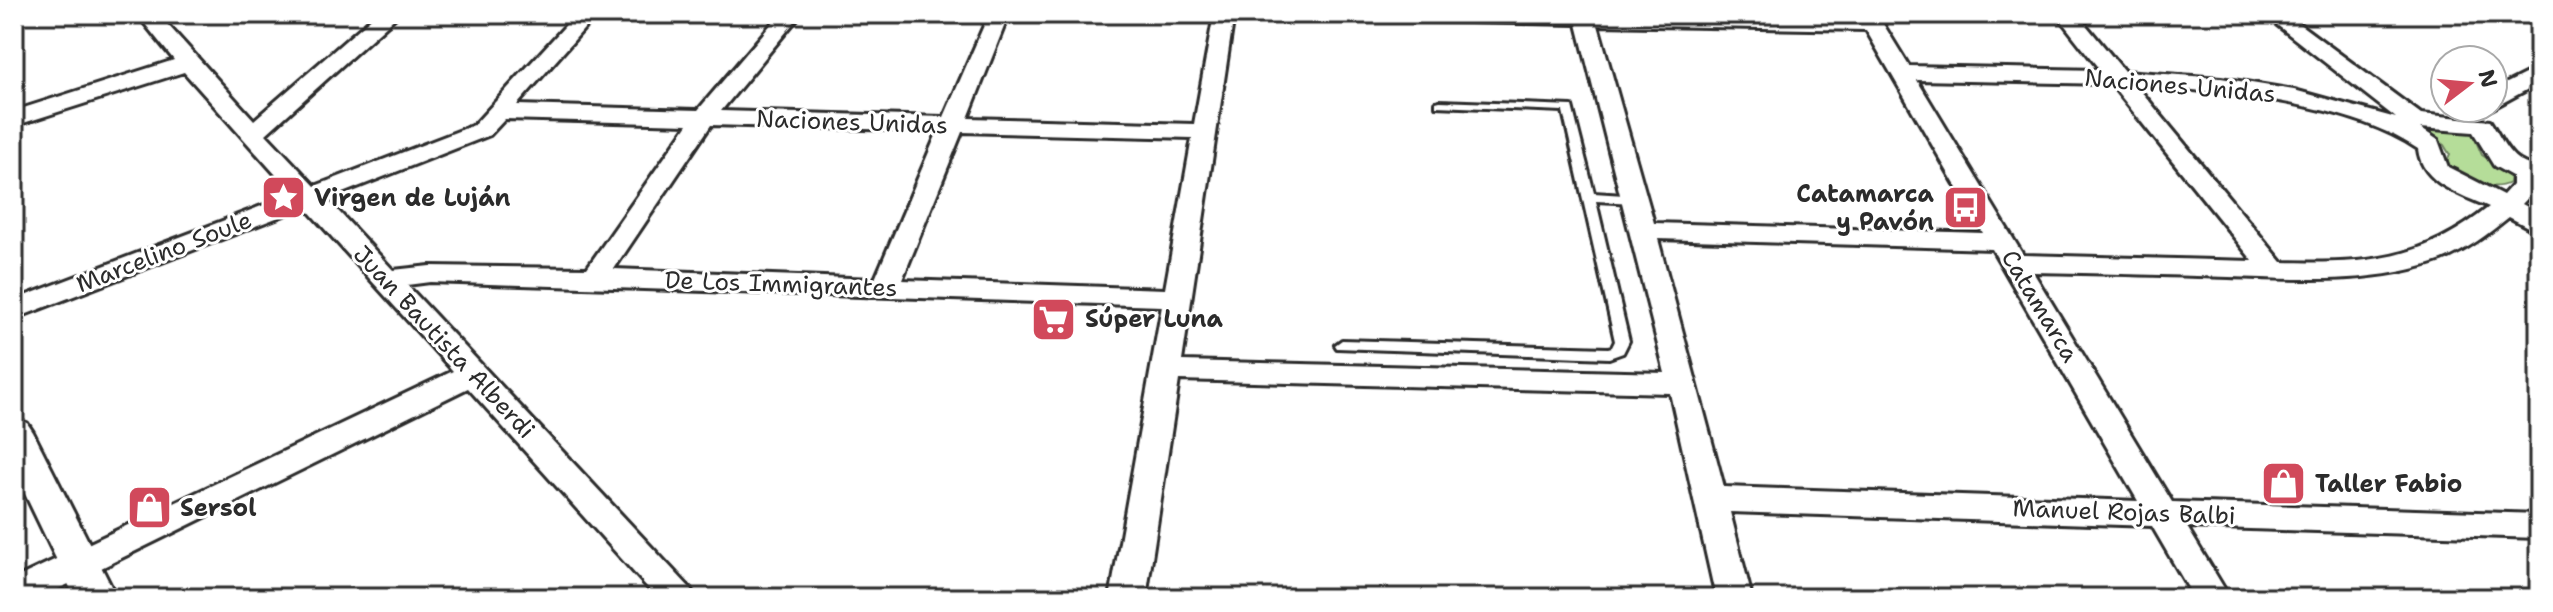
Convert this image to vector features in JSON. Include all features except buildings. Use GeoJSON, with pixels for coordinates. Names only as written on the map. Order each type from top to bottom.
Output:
{"type":"FeatureCollection","features":[{"type":"Feature","properties":{"kind":"street","name":"Juan Bautista Alberdi"},"geometry":{"type":"LineString","coordinates":[[147,14],[188,63],[678,598]]}},
{"type":"Feature","properties":{"kind":"street"},"geometry":{"type":"LineString","coordinates":[[253,133],[389,14]]}},
{"type":"Feature","properties":{"kind":"street","name":"Marcelino Soule"},"geometry":{"type":"LineString","coordinates":[[14,310],[482,130],[587,14]]}},
{"type":"Feature","properties":{"kind":"street"},"geometry":{"type":"LineString","coordinates":[[595,277],[704,118],[738,73],[778,35],[791,14]]}},
{"type":"Feature","properties":{"kind":"street"},"geometry":{"type":"LineString","coordinates":[[885,288],[999,14]]}},
{"type":"Feature","properties":{"kind":"street"},"geometry":{"type":"LineString","coordinates":[[1128,598],[1224,14]]}},
{"type":"Feature","properties":{"kind":"street"},"geometry":{"type":"LineString","coordinates":[[1365,14],[1870,19]]}},
{"type":"Feature","properties":{"kind":"street"},"geometry":{"type":"LineString","coordinates":[[2066,14],[2275,271]]}},
{"type":"Feature","properties":{"kind":"street"},"geometry":{"type":"LineString","coordinates":[[2273,14],[2408,124],[2429,145],[2432,163],[2442,173],[2508,204],[2539,225]]}},
{"type":"Feature","properties":{"kind":"street"},"geometry":{"type":"LineString","coordinates":[[1586,17],[1683,383],[1734,598]]}},
{"type":"Feature","properties":{"kind":"street","name":"Catamarca"},"geometry":{"type":"LineString","coordinates":[[1870,19],[2212,598]]}},
{"type":"Feature","properties":{"kind":"street"},"geometry":{"type":"LineString","coordinates":[[14,119],[188,63]]}},
{"type":"Feature","properties":{"kind":"street","name":"Naciones Unidas"},"geometry":{"type":"LineString","coordinates":[[1901,73],[2118,77],[2256,90],[2408,124],[2429,122]]}},
{"type":"Feature","properties":{"kind":"street"},"geometry":{"type":"LineString","coordinates":[[2509,89],[2539,74]]}},
{"type":"Feature","properties":{"kind":"street","name":"Naciones Unidas"},"geometry":{"type":"LineString","coordinates":[[500,112],[1205,131]]}},
{"type":"Feature","properties":{"kind":"street"},"geometry":{"type":"LineString","coordinates":[[1643,231],[2275,271],[2361,270],[2404,263],[2453,247],[2489,222],[2525,187],[2531,174],[2497,157],[2487,124]]}},
{"type":"Feature","properties":{"kind":"street","name":"De Los Immigrantes"},"geometry":{"type":"LineString","coordinates":[[386,279],[430,274],[595,277],[1177,298]]}},
{"type":"Feature","properties":{"kind":"street"},"geometry":{"type":"LineString","coordinates":[[1166,370],[1683,383]]}},
{"type":"Feature","properties":{"kind":"street"},"geometry":{"type":"LineString","coordinates":[[14,595],[88,581],[473,374]]}},
{"type":"Feature","properties":{"kind":"street"},"geometry":{"type":"LineString","coordinates":[[14,432],[88,581]]}},
{"type":"Feature","properties":{"kind":"street","name":"Manuel Rojas Balbi"},"geometry":{"type":"LineString","coordinates":[[1710,499],[2539,526]]}},
{"type":"Feature","properties":{"kind":"lane"},"geometry":{"type":"LineString","coordinates":[[1342,345],[1609,353],[1618,350],[1622,341],[1568,108],[1440,104]]}},
{"type":"Feature","properties":{"kind":"lane"},"geometry":{"type":"LineString","coordinates":[[1588,197],[1635,199]]}},
{"type":"Feature","properties":{"kind":"green space"},"geometry":{"type":"Polygon","coordinates":[[[2420,130],[2472,132],[2482,155],[2510,173],[2509,183],[2493,186],[2465,179],[2451,168],[2447,161],[2450,155],[2444,145],[2420,130]]]}},
{"type":"Feature","properties":{"kind":"place","name":"Virgen de Luján"},"geometry":{"type":"Point","coordinates":[283,198]}},
{"type":"Feature","properties":{"kind":"place","name":"Catamarca y Pavón"},"geometry":{"type":"Point","coordinates":[1965,208]}},
{"type":"Feature","properties":{"kind":"place","name":"Súper Luna"},"geometry":{"type":"Point","coordinates":[1054,319]}},
{"type":"Feature","properties":{"kind":"place","name":"Taller Fabio"},"geometry":{"type":"Point","coordinates":[2284,484]}},
{"type":"Feature","properties":{"kind":"place","name":"Sersol"},"geometry":{"type":"Point","coordinates":[149,508]}}]}
